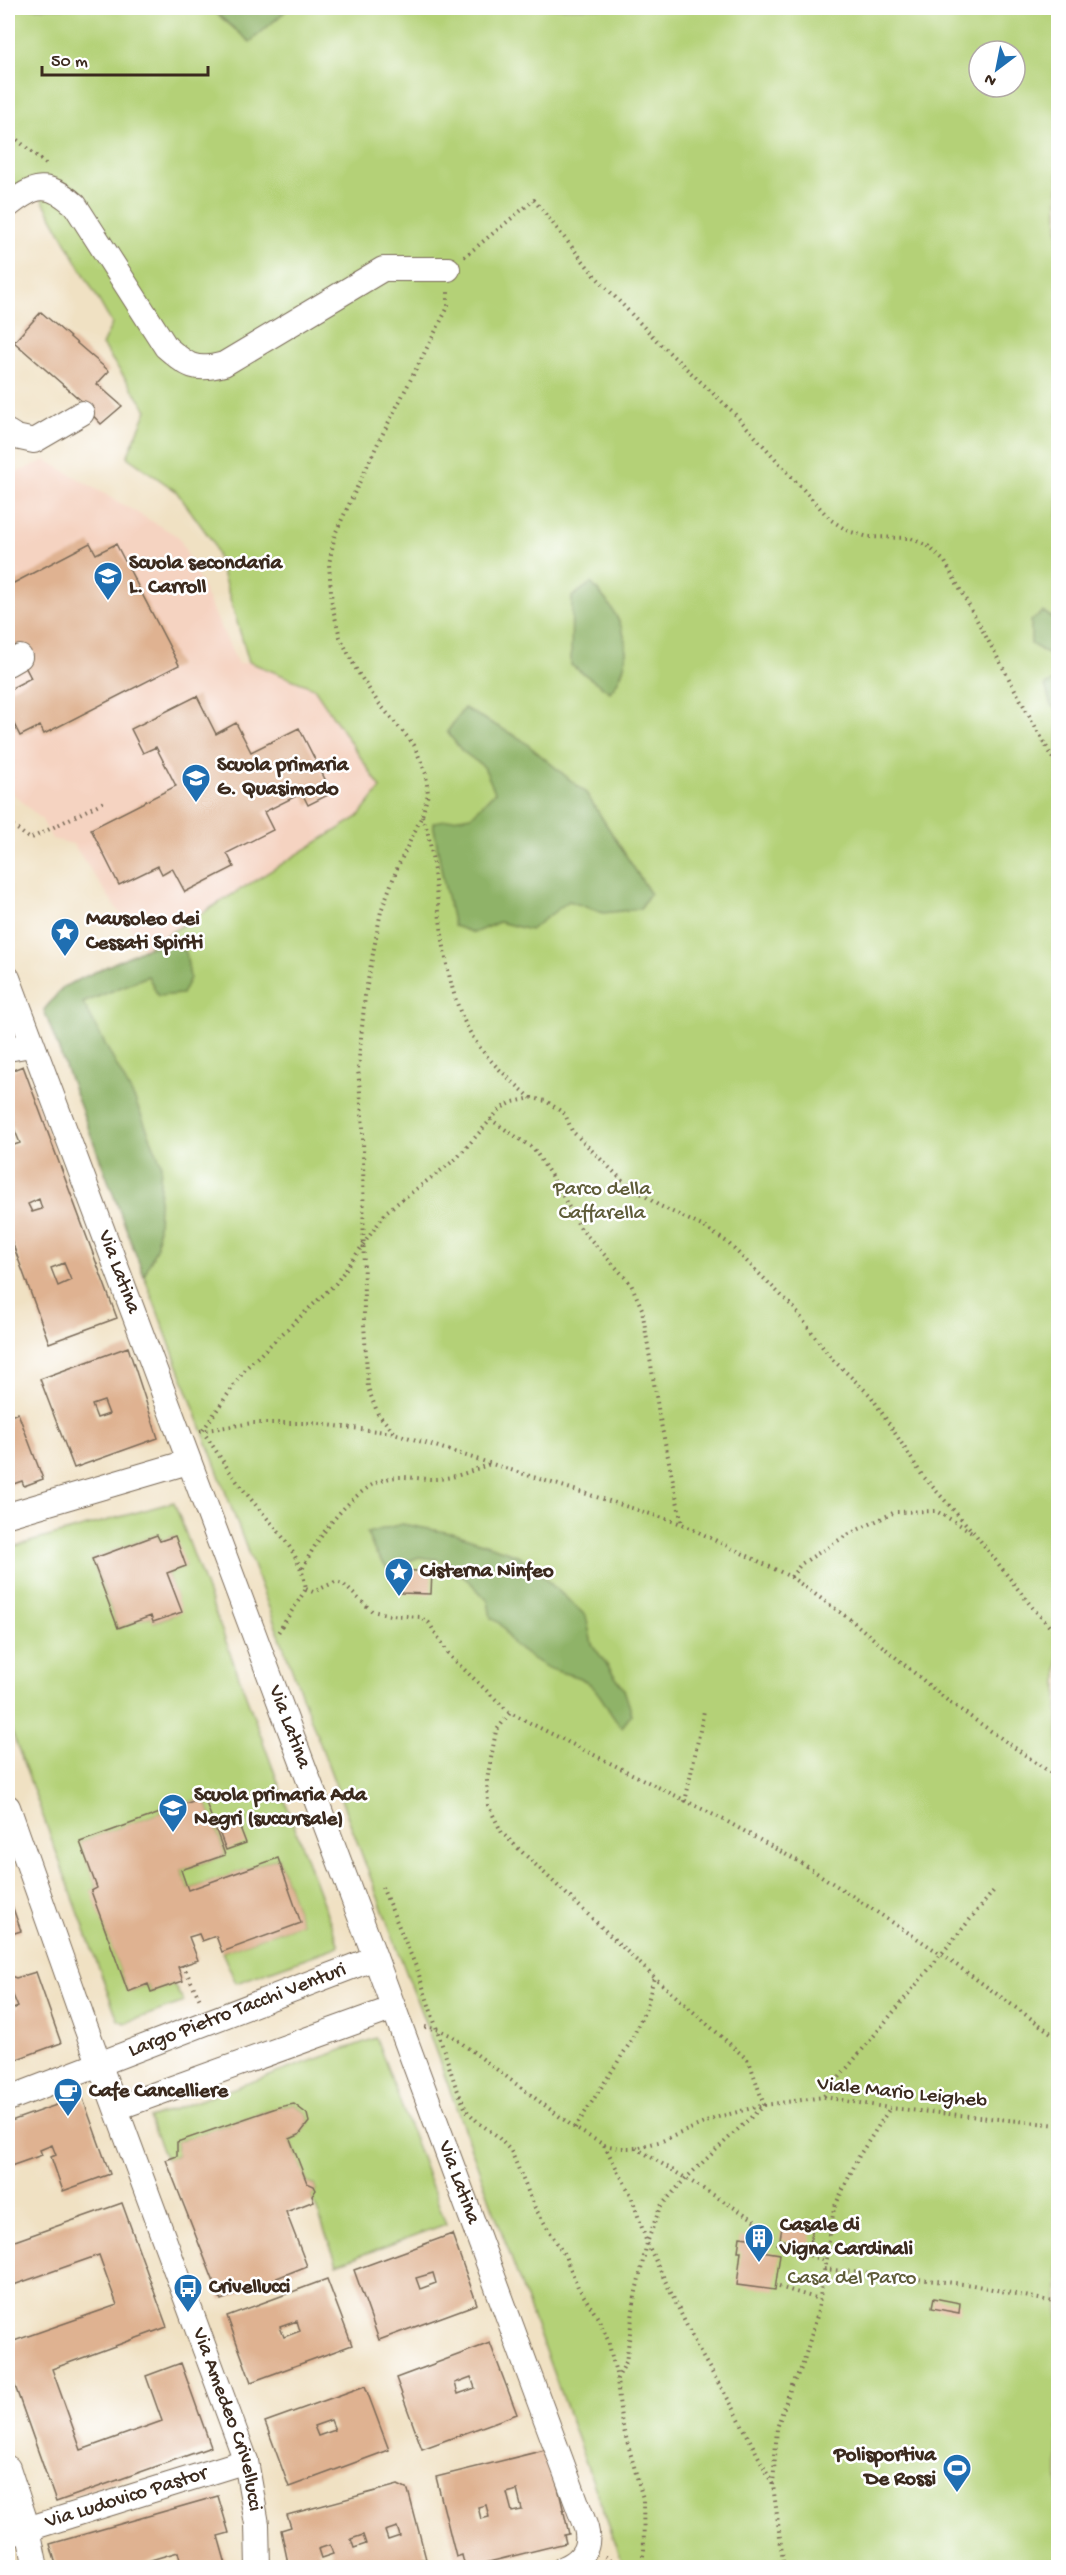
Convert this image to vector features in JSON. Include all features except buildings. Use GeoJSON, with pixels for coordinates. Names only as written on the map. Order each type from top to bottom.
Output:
{"type":"FeatureCollection","features":[{"type":"Feature","properties":{"kind":"street"},"geometry":{"type":"LineString","coordinates":[[8,206],[24,193],[46,187],[61,193],[75,205],[166,347],[186,365],[206,369],[224,364],[383,269],[448,269]]}},
{"type":"Feature","properties":{"kind":"street"},"geometry":{"type":"LineString","coordinates":[[8,432],[16,437],[34,441],[82,413]]}},
{"type":"Feature","properties":{"kind":"street","name":"Via Latina"},"geometry":{"type":"LineString","coordinates":[[8,978],[31,1045],[394,2008],[586,2528],[588,2544],[581,2557],[564,2568]]}},
{"type":"Feature","properties":{"kind":"street"},"geometry":{"type":"LineString","coordinates":[[8,1049],[31,1045]]}},
{"type":"Feature","properties":{"kind":"street"},"geometry":{"type":"LineString","coordinates":[[8,1515],[188,1462]]}},
{"type":"Feature","properties":{"kind":"street","name":"Via Amedeo Crivellucci"},"geometry":{"type":"LineString","coordinates":[[10,1821],[246,2461],[257,2524],[258,2568]]}},
{"type":"Feature","properties":{"kind":"street","name":"Largo Pietro Tacchi Venturi"},"geometry":{"type":"LineString","coordinates":[[8,2099],[375,1958]]}},
{"type":"Feature","properties":{"kind":"street"},"geometry":{"type":"LineString","coordinates":[[117,2108],[394,2008]]}},
{"type":"Feature","properties":{"kind":"street","name":"Via Ludovico Pastor"},"geometry":{"type":"LineString","coordinates":[[18,2532],[246,2461]]}},
{"type":"Feature","properties":{"kind":"street"},"geometry":{"type":"LineString","coordinates":[[8,2468],[18,2532],[36,2568]]}},
{"type":"Feature","properties":{"kind":"path"},"geometry":{"type":"LineString","coordinates":[[8,132],[46,165],[61,193]]}},
{"type":"Feature","properties":{"kind":"path"},"geometry":{"type":"LineString","coordinates":[[394,1433],[378,1414],[368,1388],[363,1247],[365,1185],[358,1069],[365,996],[381,911],[398,866],[422,816],[428,794],[426,774],[414,744],[364,681],[340,637],[332,605],[329,564],[335,534],[378,443],[448,307],[448,269],[534,200],[596,277],[660,344],[732,411],[831,520],[848,531],[868,537],[910,538],[928,546],[945,562],[1059,768]]}},
{"type":"Feature","properties":{"kind":"path"},"geometry":{"type":"LineString","coordinates":[[8,822],[30,839],[105,801]]}},
{"type":"Feature","properties":{"kind":"path"},"geometry":{"type":"LineString","coordinates":[[422,816],[428,830],[437,899],[457,1004],[477,1043],[501,1071],[532,1098]]}},
{"type":"Feature","properties":{"kind":"path"},"geometry":{"type":"LineString","coordinates":[[202,1430],[246,1368],[336,1283],[387,1211],[456,1159],[490,1119],[513,1102],[532,1098],[546,1101],[565,1114],[572,1131],[622,1179],[658,1206],[704,1227],[728,1242],[794,1308],[830,1357],[871,1396],[922,1475],[975,1534],[1032,1607],[1059,1636]]}},
{"type":"Feature","properties":{"kind":"path"},"geometry":{"type":"LineString","coordinates":[[490,1119],[534,1149],[581,1229],[631,1284],[642,1309],[659,1414],[682,1524]]}},
{"type":"Feature","properties":{"kind":"path"},"geometry":{"type":"LineString","coordinates":[[202,1430],[252,1423],[311,1423],[394,1433],[682,1524],[791,1577],[851,1620],[948,1701],[1059,1778]]}},
{"type":"Feature","properties":{"kind":"path"},"geometry":{"type":"LineString","coordinates":[[202,1430],[245,1492],[286,1541],[303,1568],[306,1589],[277,1634]]}},
{"type":"Feature","properties":{"kind":"path"},"geometry":{"type":"LineString","coordinates":[[303,1568],[311,1550],[338,1515],[362,1491],[387,1478],[437,1479],[461,1476],[491,1463]]}},
{"type":"Feature","properties":{"kind":"path"},"geometry":{"type":"LineString","coordinates":[[791,1577],[801,1564],[847,1535],[895,1512],[936,1511],[975,1534]]}},
{"type":"Feature","properties":{"kind":"path"},"geometry":{"type":"LineString","coordinates":[[306,1589],[312,1592],[334,1582],[343,1584],[372,1611],[420,1617],[429,1623],[450,1656],[510,1713],[803,1864],[941,1954],[1059,2038]]}},
{"type":"Feature","properties":{"kind":"path"},"geometry":{"type":"LineString","coordinates":[[685,1802],[704,1710]]}},
{"type":"Feature","properties":{"kind":"path"},"geometry":{"type":"LineString","coordinates":[[510,1713],[496,1731],[487,1780],[488,1804],[502,1833],[654,1977],[749,2061],[764,2105],[685,2179],[660,2207],[647,2243],[634,2296],[626,2362],[617,2379]]}},
{"type":"Feature","properties":{"kind":"path"},"geometry":{"type":"LineString","coordinates":[[382,1887],[417,1969],[455,2084],[466,2110],[511,2151],[535,2208],[565,2256],[578,2287],[598,2318],[608,2340],[617,2379],[621,2419],[643,2499],[644,2549],[641,2568]]}},
{"type":"Feature","properties":{"kind":"path"},"geometry":{"type":"LineString","coordinates":[[824,2097],[996,1888]]}},
{"type":"Feature","properties":{"kind":"path"},"geometry":{"type":"LineString","coordinates":[[183,1965],[210,2021]]}},
{"type":"Feature","properties":{"kind":"path"},"geometry":{"type":"LineString","coordinates":[[575,2128],[630,2043],[647,2006],[654,1977]]}},
{"type":"Feature","properties":{"kind":"path","name":"Viale Mario Leigheb"},"geometry":{"type":"LineString","coordinates":[[427,2027],[452,2036],[537,2102],[575,2128],[604,2145],[620,2148],[636,2148],[718,2117],[764,2105],[824,2097],[890,2108],[1059,2125]]}},
{"type":"Feature","properties":{"kind":"path"},"geometry":{"type":"LineString","coordinates":[[784,2568],[773,2486],[777,2428],[791,2387],[802,2367],[817,2316],[834,2208],[860,2156],[890,2108]]}},
{"type":"Feature","properties":{"kind":"path"},"geometry":{"type":"LineString","coordinates":[[604,2145],[631,2195],[647,2243],[698,2349],[734,2409],[773,2486]]}},
{"type":"Feature","properties":{"kind":"path"},"geometry":{"type":"LineString","coordinates":[[636,2148],[771,2230],[771,2241],[825,2261]]}},
{"type":"Feature","properties":{"kind":"path"},"geometry":{"type":"LineString","coordinates":[[824,2269],[973,2285],[1059,2304]]}},
{"type":"Feature","properties":{"kind":"path"},"geometry":{"type":"LineString","coordinates":[[779,2287],[819,2299]]}},
{"type":"Feature","properties":{"kind":"shaded area"},"geometry":{"type":"Polygon","coordinates":[[[46,460],[179,537],[238,664],[249,662],[314,688],[381,788],[358,817],[144,949],[73,844],[52,839],[42,820],[8,789],[8,476],[46,460]]]}},
{"type":"Feature","properties":{"kind":"green space","name":"Parco della Caffarella"},"geometry":{"type":"Polygon","coordinates":[[[8,8],[1058,8],[1058,2567],[624,2567],[429,2033],[44,1010],[63,987],[144,949],[358,817],[381,788],[314,688],[249,662],[213,542],[176,491],[127,457],[147,410],[102,345],[112,324],[40,196],[8,200],[8,8]]]}},
{"type":"Feature","properties":{"kind":"green space"},"geometry":{"type":"Polygon","coordinates":[[[210,8],[289,8],[250,42],[210,8]]]}},
{"type":"Feature","properties":{"kind":"green space"},"geometry":{"type":"Polygon","coordinates":[[[591,583],[611,608],[624,635],[626,649],[624,663],[619,678],[610,692],[571,665],[572,597],[591,583]]]}},
{"type":"Feature","properties":{"kind":"green space"},"geometry":{"type":"Polygon","coordinates":[[[1043,612],[1058,621],[1058,660],[1031,644],[1031,621],[1043,612]]]}},
{"type":"Feature","properties":{"kind":"green space"},"geometry":{"type":"Polygon","coordinates":[[[1058,679],[1058,711],[1051,705],[1045,685],[1058,679]]]}},
{"type":"Feature","properties":{"kind":"green space"},"geometry":{"type":"Polygon","coordinates":[[[464,708],[521,739],[586,793],[650,893],[640,909],[603,913],[569,901],[530,930],[499,922],[474,933],[454,926],[433,822],[471,816],[495,792],[484,767],[462,751],[447,732],[464,708]]]}},
{"type":"Feature","properties":{"kind":"green space"},"geometry":{"type":"Polygon","coordinates":[[[170,943],[186,952],[190,978],[182,994],[158,996],[148,976],[83,1003],[135,1100],[161,1163],[157,1246],[144,1276],[44,1010],[63,987],[144,949],[170,943]]]}},
{"type":"Feature","properties":{"kind":"green space","name":"Scuola primaria Ada Negri (succursale)"},"geometry":{"type":"Polygon","coordinates":[[[174,1502],[339,1946],[236,1983],[222,1952],[301,1923],[278,1858],[188,1890],[181,1870],[225,1855],[204,1797],[81,1842],[97,1888],[92,1891],[128,1992],[148,1984],[151,1992],[173,1984],[184,2002],[125,2023],[118,2020],[8,1721],[8,1548],[174,1502]],[[157,1535],[92,1559],[118,1628],[151,1616],[154,1622],[181,1612],[167,1573],[185,1566],[174,1536],[160,1541],[157,1535]]]}},
{"type":"Feature","properties":{"kind":"green space"},"geometry":{"type":"Polygon","coordinates":[[[402,1524],[456,1534],[520,1556],[586,1616],[592,1644],[624,1689],[632,1714],[622,1727],[597,1691],[586,1681],[547,1668],[514,1645],[501,1624],[491,1618],[488,1601],[471,1583],[442,1560],[419,1557],[388,1569],[375,1552],[367,1533],[402,1524]]]}},
{"type":"Feature","properties":{"kind":"green space"},"geometry":{"type":"Polygon","coordinates":[[[376,2038],[446,2224],[337,2264],[312,2196],[316,2190],[314,2185],[307,2183],[290,2139],[299,2135],[309,2122],[307,2114],[294,2104],[177,2142],[177,2156],[166,2160],[149,2118],[376,2038]]]}},
{"type":"Feature","properties":{"kind":"place","name":"Scuola secondaria L. Carroll"},"geometry":{"type":"Point","coordinates":[108,602]}},
{"type":"Feature","properties":{"kind":"place","name":"Scuola primaria G. Quasimodo"},"geometry":{"type":"Point","coordinates":[196,804]}},
{"type":"Feature","properties":{"kind":"place","name":"Mausoleo dei Cessati Spiriti"},"geometry":{"type":"Point","coordinates":[65,958]}},
{"type":"Feature","properties":{"kind":"place","name":"Cisterna Ninfeo"},"geometry":{"type":"Point","coordinates":[399,1598]}},
{"type":"Feature","properties":{"kind":"place","name":"Scuola primaria Ada Negri (succursale)"},"geometry":{"type":"Point","coordinates":[173,1834]}},
{"type":"Feature","properties":{"kind":"place","name":"Cafe Cancelliere"},"geometry":{"type":"Point","coordinates":[68,2118]}},
{"type":"Feature","properties":{"kind":"place","name":"Casale di Vigna Cardinali"},"geometry":{"type":"Point","coordinates":[759,2264]}},
{"type":"Feature","properties":{"kind":"place","name":"Crivellucci"},"geometry":{"type":"Point","coordinates":[188,2314]}},
{"type":"Feature","properties":{"kind":"place","name":"Polisportiva De Rossi"},"geometry":{"type":"Point","coordinates":[957,2494]}},
{"type":"Feature","properties":{"kind":"park label","name":"Casa del Parco"},"geometry":{"type":"Point","coordinates":[852,2279]}}]}
